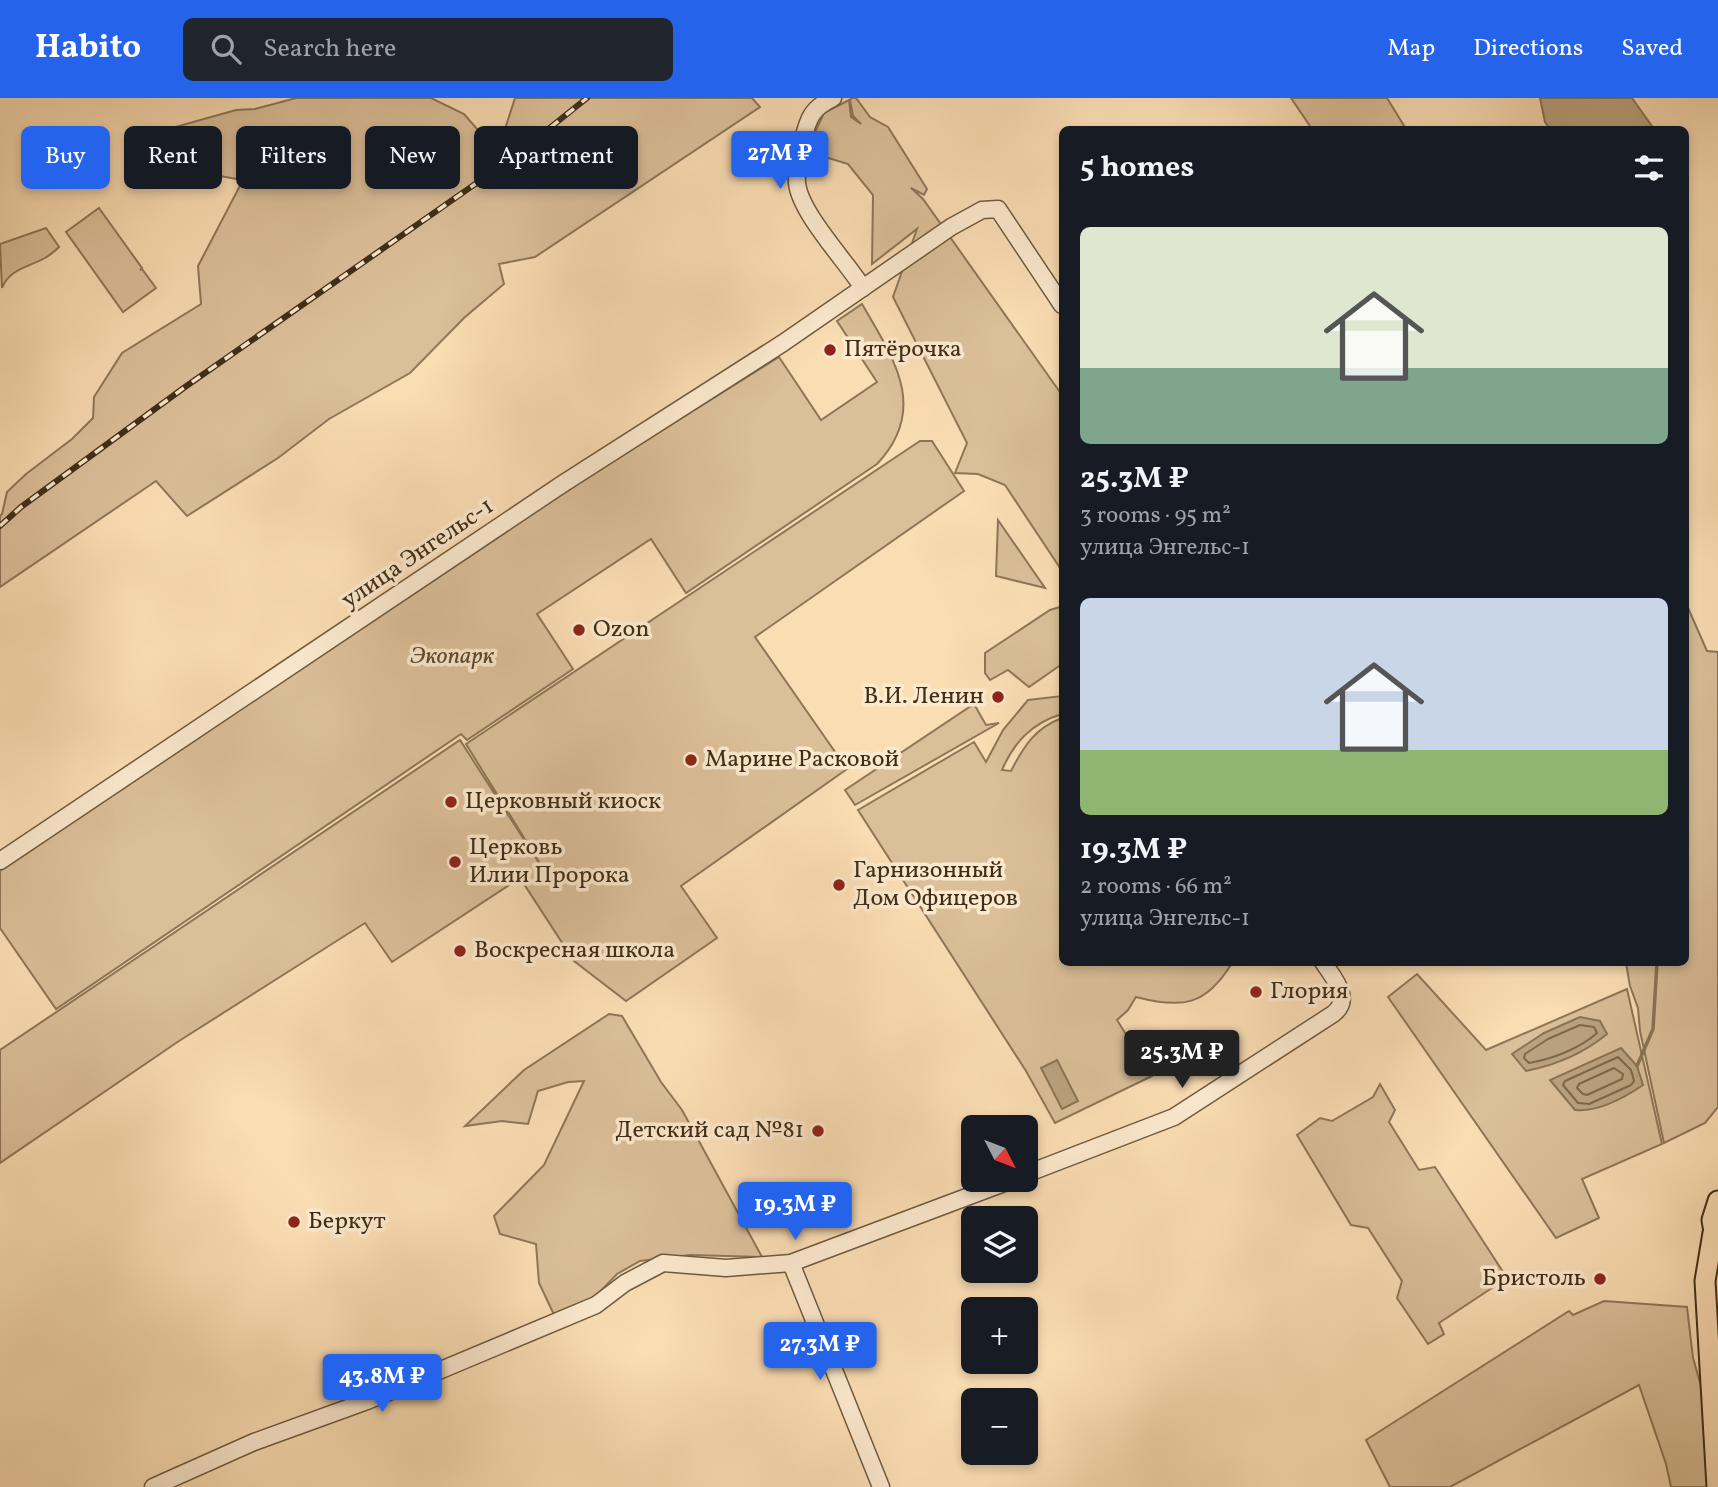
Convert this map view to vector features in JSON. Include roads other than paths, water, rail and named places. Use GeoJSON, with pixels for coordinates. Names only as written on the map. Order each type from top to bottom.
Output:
{"type":"FeatureCollection","features":[{"type":"Feature","properties":{"kind":"main road"},"geometry":{"type":"LineString","coordinates":[[1717,1487],[1705,1281],[1716,1244],[1712,1216],[1718,1200]]}},
{"type":"Feature","properties":{"kind":"street"},"geometry":{"type":"LineString","coordinates":[[833,98],[818,105],[808,122],[801,147],[797,183],[806,206],[863,288]]}},
{"type":"Feature","properties":{"kind":"street","name":"улица Энгельс-1"},"geometry":{"type":"LineString","coordinates":[[0,861],[564,483],[689,405],[951,227],[982,210],[998,209],[1059,300]]}},
{"type":"Feature","properties":{"kind":"street"},"geometry":{"type":"LineString","coordinates":[[1038,1169],[1174,1117],[1333,1014],[1340,1009],[1343,999],[1340,988],[1326,966]]}},
{"type":"Feature","properties":{"kind":"street"},"geometry":{"type":"LineString","coordinates":[[153,1487],[254,1442],[367,1401],[596,1306],[625,1283],[663,1263],[726,1268],[792,1264],[981,1192]]}},
{"type":"Feature","properties":{"kind":"street"},"geometry":{"type":"LineString","coordinates":[[792,1264],[881,1487]]}},
{"type":"Feature","properties":{"kind":"water"},"geometry":{"type":"Polygon","coordinates":[[[1540,98],[1632,98],[1652,126],[1548,126],[1540,98]]]}},
{"type":"Feature","properties":{"kind":"water"},"geometry":{"type":"Polygon","coordinates":[[[1580,1017],[1600,1021],[1607,1034],[1569,1058],[1526,1071],[1512,1054],[1544,1033],[1580,1017]]]}},
{"type":"Feature","properties":{"kind":"water"},"geometry":{"type":"Polygon","coordinates":[[[1621,1048],[1637,1066],[1643,1085],[1628,1095],[1593,1109],[1575,1110],[1550,1080],[1621,1048]]]}},
{"type":"Feature","properties":{"kind":"water"},"geometry":{"type":"Polygon","coordinates":[[[1057,1060],[1078,1101],[1062,1109],[1041,1068],[1057,1060]]]}},
{"type":"Feature","properties":{"kind":"waterway"},"geometry":{"type":"LineString","coordinates":[[1637,1066],[1653,1029],[1657,966]]}},
{"type":"Feature","properties":{"kind":"railway"},"geometry":{"type":"LineString","coordinates":[[0,526],[21,507],[185,387],[511,159],[587,98]]}},
{"type":"Feature","properties":{"kind":"place","name":"Пятёрочка"},"geometry":{"type":"Point","coordinates":[830,350]}},
{"type":"Feature","properties":{"kind":"place","name":"Ozon"},"geometry":{"type":"Point","coordinates":[579,630]}},
{"type":"Feature","properties":{"kind":"place","name":"В.И. Ленин"},"geometry":{"type":"Point","coordinates":[998,697]}},
{"type":"Feature","properties":{"kind":"place","name":"Марине Расковой"},"geometry":{"type":"Point","coordinates":[691,760]}},
{"type":"Feature","properties":{"kind":"place","name":"Церковный киоск"},"geometry":{"type":"Point","coordinates":[451,802]}},
{"type":"Feature","properties":{"kind":"place","name":"Церковь Илии Пророка"},"geometry":{"type":"Point","coordinates":[455,862]}},
{"type":"Feature","properties":{"kind":"place","name":"Гарнизонный Дом Офицеров"},"geometry":{"type":"Point","coordinates":[839,885]}},
{"type":"Feature","properties":{"kind":"place","name":"Воскресная школа"},"geometry":{"type":"Point","coordinates":[460,951]}},
{"type":"Feature","properties":{"kind":"place","name":"Глория"},"geometry":{"type":"Point","coordinates":[1256,992]}},
{"type":"Feature","properties":{"kind":"place","name":"Детский сад №81"},"geometry":{"type":"Point","coordinates":[818,1131]}},
{"type":"Feature","properties":{"kind":"place","name":"Беркут"},"geometry":{"type":"Point","coordinates":[294,1222]}},
{"type":"Feature","properties":{"kind":"place","name":"Бристоль"},"geometry":{"type":"Point","coordinates":[1600,1279]}},
{"type":"Feature","properties":{"kind":"park label","name":"Экопарк"},"geometry":{"type":"Point","coordinates":[452,657]}}]}
